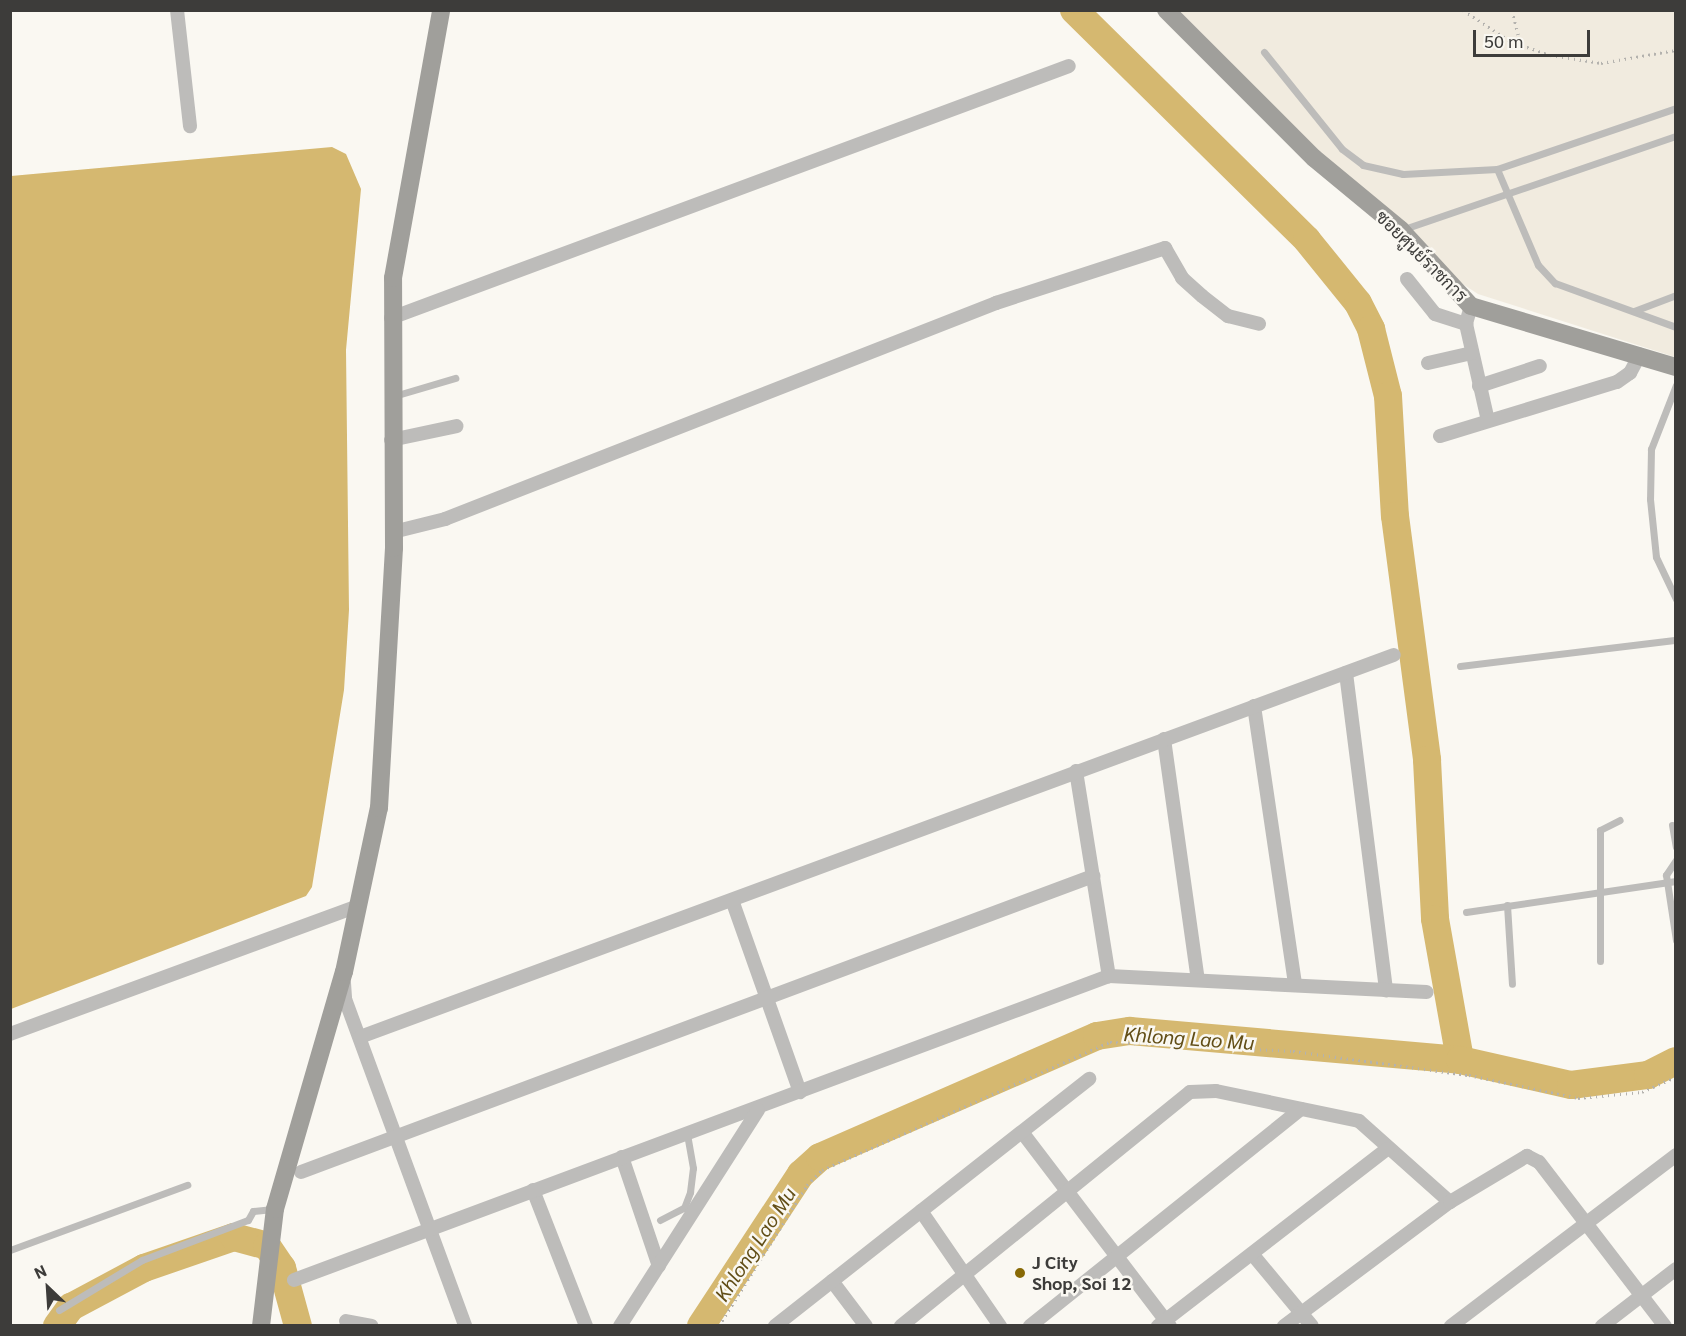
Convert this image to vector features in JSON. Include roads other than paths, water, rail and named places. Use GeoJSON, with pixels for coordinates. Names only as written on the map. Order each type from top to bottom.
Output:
{"type":"FeatureCollection","features":[{"type":"Feature","properties":{"kind":"street"},"geometry":{"type":"LineString","coordinates":[[177,10],[190,126]]}},
{"type":"Feature","properties":{"kind":"street"},"geometry":{"type":"LineString","coordinates":[[261,1326],[275,1215],[344,972],[379,808],[388,726],[393,532],[391,318],[441,10]]}},
{"type":"Feature","properties":{"kind":"street","name":"ซอยศูนย์ราชการ"},"geometry":{"type":"LineString","coordinates":[[1166,10],[1314,158],[1401,230],[1471,306],[1640,354],[1676,367]]}},
{"type":"Feature","properties":{"kind":"street"},"geometry":{"type":"LineString","coordinates":[[391,318],[1069,66]]}},
{"type":"Feature","properties":{"kind":"street"},"geometry":{"type":"LineString","coordinates":[[393,532],[445,519],[996,303],[1165,248],[1182,278],[1202,296],[1228,316],[1259,324]]}},
{"type":"Feature","properties":{"kind":"street"},"geometry":{"type":"LineString","coordinates":[[1407,279],[1435,314],[1466,324]]}},
{"type":"Feature","properties":{"kind":"street"},"geometry":{"type":"LineString","coordinates":[[1471,306],[1466,324],[1488,421]]}},
{"type":"Feature","properties":{"kind":"street"},"geometry":{"type":"LineString","coordinates":[[1428,363],[1472,353]]}},
{"type":"Feature","properties":{"kind":"street"},"geometry":{"type":"LineString","coordinates":[[1440,436],[1617,382],[1630,373],[1640,354]]}},
{"type":"Feature","properties":{"kind":"street"},"geometry":{"type":"LineString","coordinates":[[1479,386],[1540,366]]}},
{"type":"Feature","properties":{"kind":"street"},"geometry":{"type":"LineString","coordinates":[[391,440],[457,426]]}},
{"type":"Feature","properties":{"kind":"street"},"geometry":{"type":"LineString","coordinates":[[360,1037],[1394,655]]}},
{"type":"Feature","properties":{"kind":"street"},"geometry":{"type":"LineString","coordinates":[[1346,673],[1386,990]]}},
{"type":"Feature","properties":{"kind":"street"},"geometry":{"type":"LineString","coordinates":[[1254,706],[1295,985]]}},
{"type":"Feature","properties":{"kind":"street"},"geometry":{"type":"LineString","coordinates":[[1164,739],[1198,980]]}},
{"type":"Feature","properties":{"kind":"street"},"geometry":{"type":"LineString","coordinates":[[1076,771],[1109,976]]}},
{"type":"Feature","properties":{"kind":"street"},"geometry":{"type":"LineString","coordinates":[[301,1172],[395,1133],[1093,876]]}},
{"type":"Feature","properties":{"kind":"street"},"geometry":{"type":"LineString","coordinates":[[732,900],[800,1092]]}},
{"type":"Feature","properties":{"kind":"street"},"geometry":{"type":"LineString","coordinates":[[10,1034],[357,906]]}},
{"type":"Feature","properties":{"kind":"street"},"geometry":{"type":"LineString","coordinates":[[344,972],[345,999],[465,1326]]}},
{"type":"Feature","properties":{"kind":"street"},"geometry":{"type":"LineString","coordinates":[[294,1280],[622,1157],[758,1110],[800,1092],[1109,976],[1427,992]]}},
{"type":"Feature","properties":{"kind":"street"},"geometry":{"type":"LineString","coordinates":[[775,1326],[1089,1079]]}},
{"type":"Feature","properties":{"kind":"street"},"geometry":{"type":"LineString","coordinates":[[901,1326],[966,1276],[1190,1092],[1216,1091],[1359,1121],[1387,1149],[1450,1202]]}},
{"type":"Feature","properties":{"kind":"street"},"geometry":{"type":"LineString","coordinates":[[1030,1326],[1301,1109]]}},
{"type":"Feature","properties":{"kind":"street"},"geometry":{"type":"LineString","coordinates":[[620,1326],[758,1110]]}},
{"type":"Feature","properties":{"kind":"street"},"geometry":{"type":"LineString","coordinates":[[1022,1132],[1117,1256],[1165,1324],[1387,1149]]}},
{"type":"Feature","properties":{"kind":"street"},"geometry":{"type":"LineString","coordinates":[[1451,1326],[1676,1155]]}},
{"type":"Feature","properties":{"kind":"street"},"geometry":{"type":"LineString","coordinates":[[1284,1326],[1450,1202],[1527,1156],[1539,1162],[1665,1326]]}},
{"type":"Feature","properties":{"kind":"street"},"geometry":{"type":"LineString","coordinates":[[622,1157],[659,1266]]}},
{"type":"Feature","properties":{"kind":"street"},"geometry":{"type":"LineString","coordinates":[[533,1190],[586,1326]]}},
{"type":"Feature","properties":{"kind":"street"},"geometry":{"type":"LineString","coordinates":[[921,1210],[1000,1326]]}},
{"type":"Feature","properties":{"kind":"street"},"geometry":{"type":"LineString","coordinates":[[1253,1255],[1312,1326]]}},
{"type":"Feature","properties":{"kind":"street"},"geometry":{"type":"LineString","coordinates":[[1602,1326],[1676,1269]]}},
{"type":"Feature","properties":{"kind":"street"},"geometry":{"type":"LineString","coordinates":[[832,1281],[866,1326]]}},
{"type":"Feature","properties":{"kind":"street"},"geometry":{"type":"LineString","coordinates":[[346,1321],[372,1326]]}},
{"type":"Feature","properties":{"kind":"lane"},"geometry":{"type":"LineString","coordinates":[[1264,52],[1322,129],[1363,165],[1403,174],[1497,169],[1676,108]]}},
{"type":"Feature","properties":{"kind":"lane"},"geometry":{"type":"LineString","coordinates":[[1401,230],[1676,136]]}},
{"type":"Feature","properties":{"kind":"lane"},"geometry":{"type":"LineString","coordinates":[[1497,169],[1505,196],[1538,265],[1555,283],[1676,327]]}},
{"type":"Feature","properties":{"kind":"lane"},"geometry":{"type":"LineString","coordinates":[[1634,311],[1676,295]]}},
{"type":"Feature","properties":{"kind":"lane"},"geometry":{"type":"LineString","coordinates":[[392,397],[455,378]]}},
{"type":"Feature","properties":{"kind":"lane"},"geometry":{"type":"LineString","coordinates":[[1676,386],[1651,449],[1650,490],[1656,557],[1676,599]]}},
{"type":"Feature","properties":{"kind":"lane"},"geometry":{"type":"LineString","coordinates":[[1460,666],[1676,640]]}},
{"type":"Feature","properties":{"kind":"lane"},"geometry":{"type":"LineString","coordinates":[[1600,961],[1600,830],[1620,820]]}},
{"type":"Feature","properties":{"kind":"lane"},"geometry":{"type":"LineString","coordinates":[[1672,825],[1676,847]]}},
{"type":"Feature","properties":{"kind":"lane"},"geometry":{"type":"LineString","coordinates":[[1676,860],[1667,882],[1676,940]]}},
{"type":"Feature","properties":{"kind":"lane"},"geometry":{"type":"LineString","coordinates":[[1466,912],[1676,881]]}},
{"type":"Feature","properties":{"kind":"lane"},"geometry":{"type":"LineString","coordinates":[[1507,905],[1512,984]]}},
{"type":"Feature","properties":{"kind":"lane"},"geometry":{"type":"LineString","coordinates":[[660,1220],[684,1208],[690,1192],[693,1168],[687,1134]]}},
{"type":"Feature","properties":{"kind":"lane"},"geometry":{"type":"LineString","coordinates":[[10,1250],[187,1185]]}},
{"type":"Feature","properties":{"kind":"lane"},"geometry":{"type":"LineString","coordinates":[[58,1310],[142,1260],[248,1220],[253,1211],[275,1215]]}},
{"type":"Feature","properties":{"kind":"waterway"},"geometry":{"type":"LineString","coordinates":[[1074,10],[1307,240],[1358,303],[1371,329],[1388,396],[1395,516],[1427,760],[1435,919],[1460,1060]]}},
{"type":"Feature","properties":{"kind":"waterway","name":"Khlong Lao Mu"},"geometry":{"type":"LineString","coordinates":[[701,1326],[801,1174],[820,1157],[1097,1036],[1130,1031],[1460,1060],[1571,1085],[1648,1075],[1676,1061]]}},
{"type":"Feature","properties":{"kind":"waterway","name":"Khlong Lao Mu"},"geometry":{"type":"LineString","coordinates":[[57,1326],[71,1307],[144,1268],[234,1237],[267,1246],[282,1268],[298,1326]]}},
{"type":"Feature","properties":{"kind":"place","name":"J City Shop, Soi 12"},"geometry":{"type":"Point","coordinates":[1020,1273]}}]}
